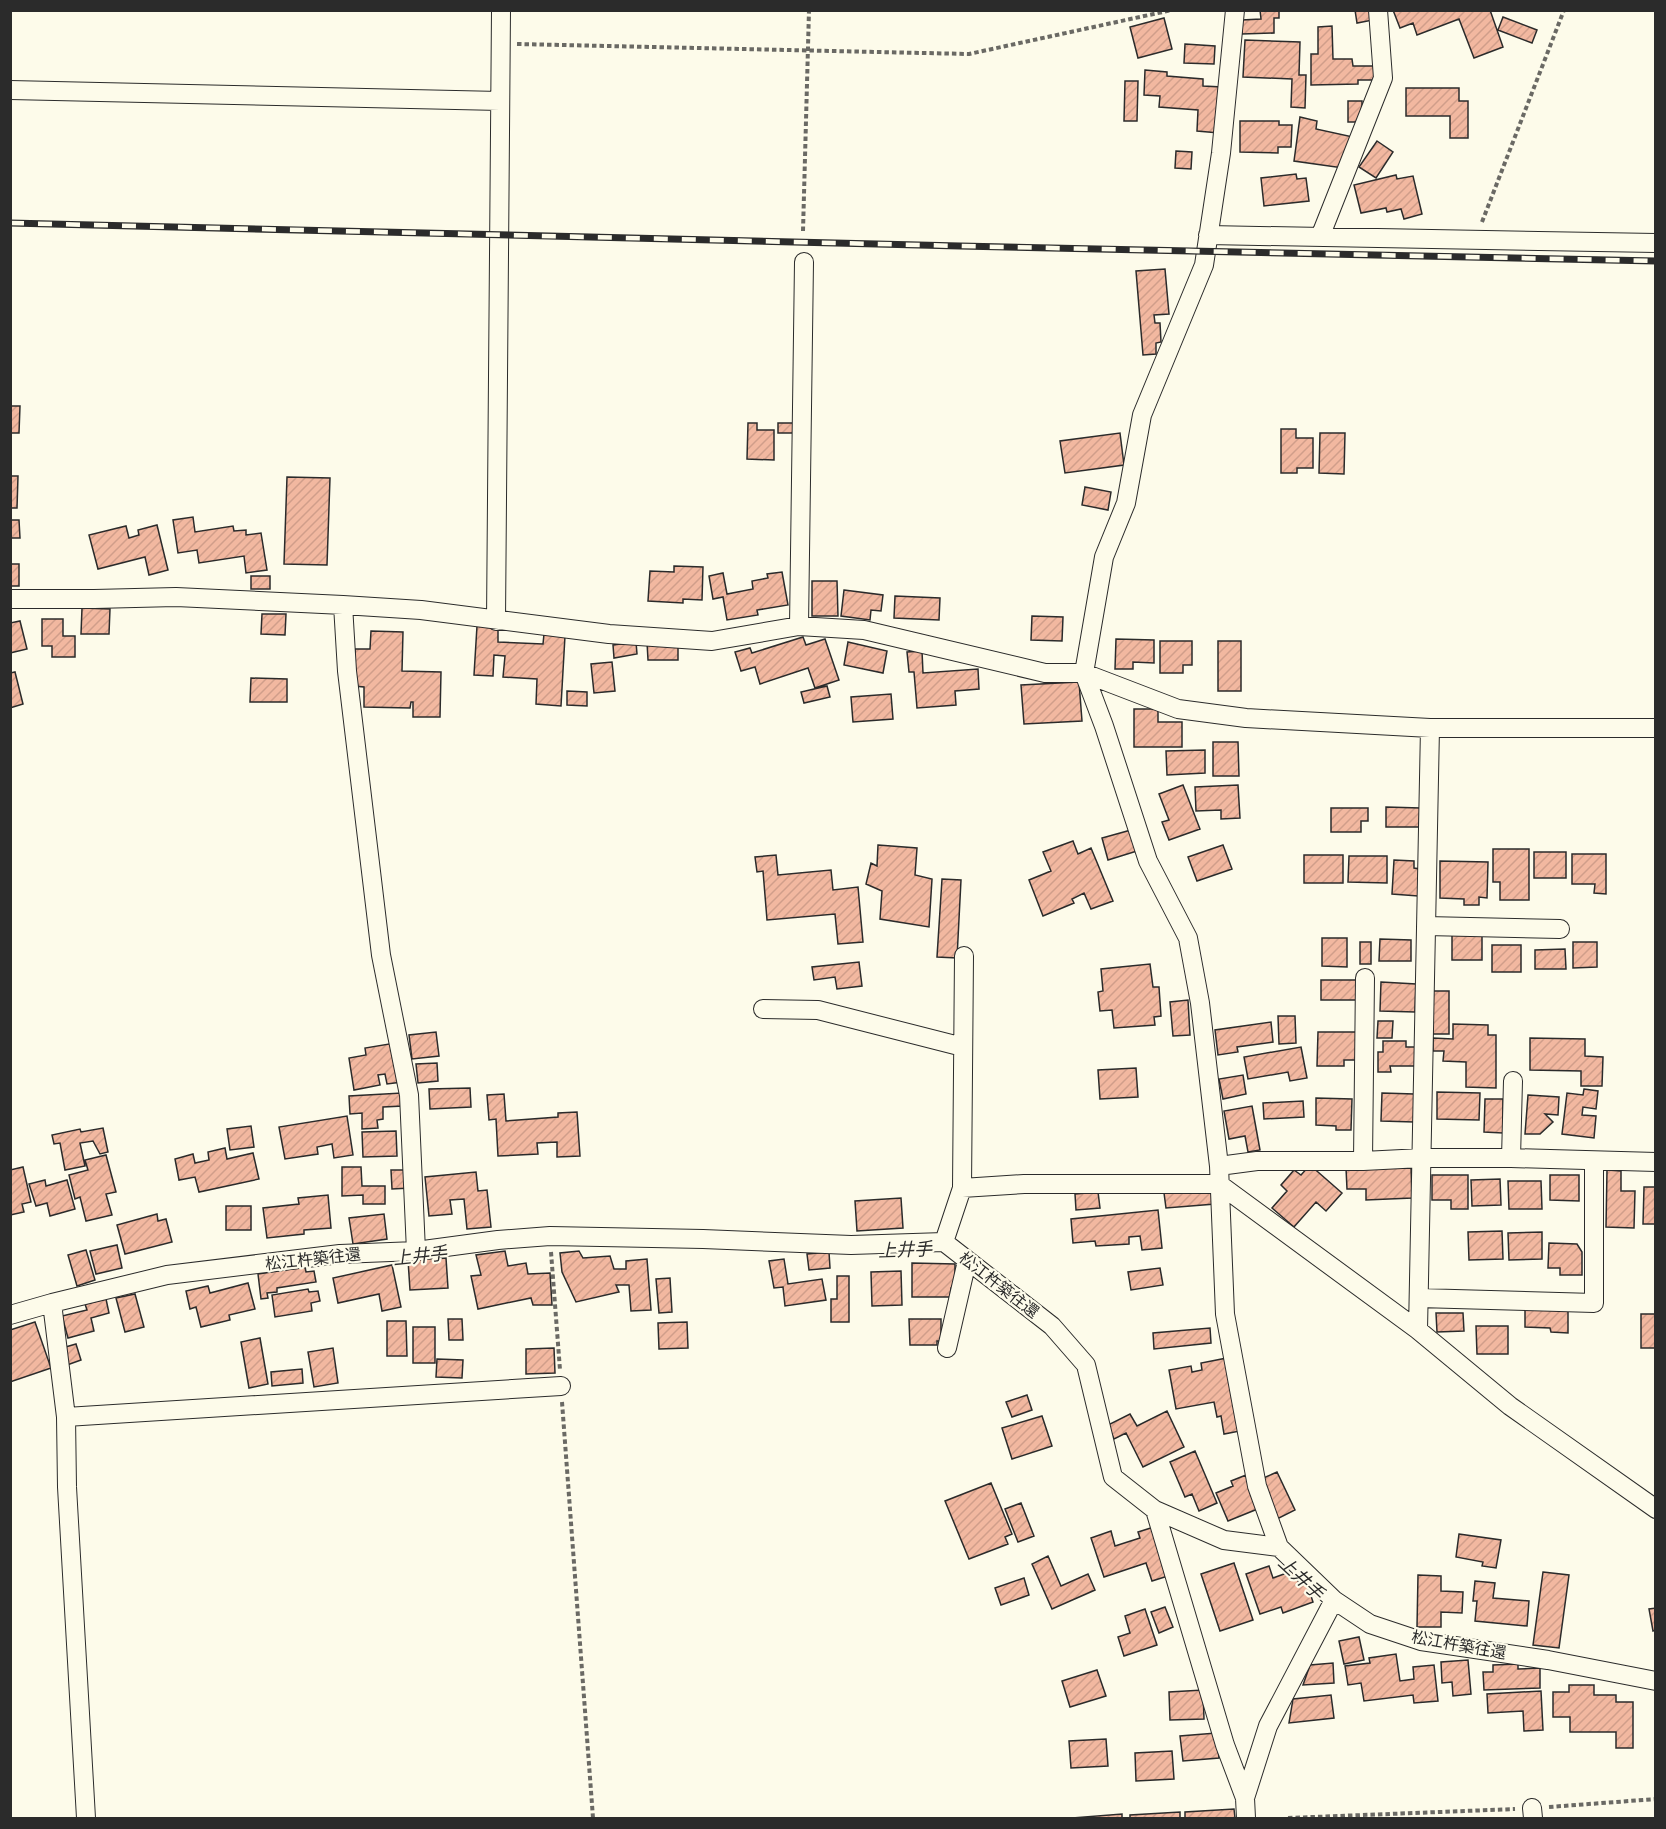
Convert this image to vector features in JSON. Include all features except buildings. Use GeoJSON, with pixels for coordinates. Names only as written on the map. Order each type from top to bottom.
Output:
{"type":"FeatureCollection","features":[{"type":"Feature","properties":{"kind":"street"},"geometry":{"type":"LineString","coordinates":[[496,621],[501,10]]}},
{"type":"Feature","properties":{"kind":"street"},"geometry":{"type":"LineString","coordinates":[[1235,10],[1221,153],[1204,265],[1142,415],[1126,502],[1104,557],[1084,673],[1104,726],[1148,861],[1188,938],[1200,1003],[1218,1175],[1225,1314],[1257,1486],[1280,1547]]}},
{"type":"Feature","properties":{"kind":"street"},"geometry":{"type":"LineString","coordinates":[[1320,237],[1383,78],[1378,10]]}},
{"type":"Feature","properties":{"kind":"street"},"geometry":{"type":"LineString","coordinates":[[10,90],[500,101]]}},
{"type":"Feature","properties":{"kind":"street"},"geometry":{"type":"LineString","coordinates":[[1208,235],[1656,243]]}},
{"type":"Feature","properties":{"kind":"street"},"geometry":{"type":"LineString","coordinates":[[799,626],[804,262]]}},
{"type":"Feature","properties":{"kind":"street"},"geometry":{"type":"LineString","coordinates":[[10,599],[176,597],[343,605],[421,610],[609,634],[712,641],[799,626],[864,630],[1045,673],[1084,673],[1178,709],[1246,718],[1430,728],[1656,728]]}},
{"type":"Feature","properties":{"kind":"street"},"geometry":{"type":"LineString","coordinates":[[343,605],[347,671],[381,955],[409,1095],[416,1251]]}},
{"type":"Feature","properties":{"kind":"street"},"geometry":{"type":"LineString","coordinates":[[1418,1330],[1430,728]]}},
{"type":"Feature","properties":{"kind":"street"},"geometry":{"type":"LineString","coordinates":[[1426,926],[1560,929]]}},
{"type":"Feature","properties":{"kind":"street"},"geometry":{"type":"LineString","coordinates":[[944,1242],[962,1188],[964,956]]}},
{"type":"Feature","properties":{"kind":"street"},"geometry":{"type":"LineString","coordinates":[[1363,1161],[1365,978]]}},
{"type":"Feature","properties":{"kind":"street"},"geometry":{"type":"LineString","coordinates":[[763,1009],[818,1010],[963,1047]]}},
{"type":"Feature","properties":{"kind":"street"},"geometry":{"type":"LineString","coordinates":[[1511,1158],[1513,1080]]}},
{"type":"Feature","properties":{"kind":"street"},"geometry":{"type":"LineString","coordinates":[[962,1188],[1218,1175],[1257,1161],[1511,1158],[1656,1162]]}},
{"type":"Feature","properties":{"kind":"street"},"geometry":{"type":"LineString","coordinates":[[1419,1298],[1594,1303],[1594,1161]]}},
{"type":"Feature","properties":{"kind":"street"},"geometry":{"type":"LineString","coordinates":[[1218,1175],[1418,1330],[1510,1406],[1656,1509]]}},
{"type":"Feature","properties":{"kind":"street","name":"松江杵築往還"},"geometry":{"type":"LineString","coordinates":[[10,1315],[167,1275],[340,1254],[416,1251],[498,1240],[550,1236],[851,1245],[944,1242],[1052,1326],[1086,1365],[1113,1477],[1155,1510],[1224,1540],[1280,1547],[1334,1600],[1370,1624],[1421,1641],[1548,1660],[1656,1681]]}},
{"type":"Feature","properties":{"kind":"street"},"geometry":{"type":"LineString","coordinates":[[947,1348],[967,1261]]}},
{"type":"Feature","properties":{"kind":"street"},"geometry":{"type":"LineString","coordinates":[[52,1303],[66,1417],[86,1818]]}},
{"type":"Feature","properties":{"kind":"street"},"geometry":{"type":"LineString","coordinates":[[66,1417],[561,1386]]}},
{"type":"Feature","properties":{"kind":"street"},"geometry":{"type":"LineString","coordinates":[[1155,1510],[1225,1745],[1245,1798],[1246,1818]]}},
{"type":"Feature","properties":{"kind":"street"},"geometry":{"type":"LineString","coordinates":[[1245,1798],[1268,1726],[1334,1600]]}},
{"type":"Feature","properties":{"kind":"path"},"geometry":{"type":"LineString","coordinates":[[803,231],[809,10]]}},
{"type":"Feature","properties":{"kind":"path"},"geometry":{"type":"LineString","coordinates":[[501,43],[969,54],[1172,10]]}},
{"type":"Feature","properties":{"kind":"path"},"geometry":{"type":"LineString","coordinates":[[1475,240],[1564,10]]}},
{"type":"Feature","properties":{"kind":"path"},"geometry":{"type":"LineString","coordinates":[[550,1236],[593,1818]]}},
{"type":"Feature","properties":{"kind":"path"},"geometry":{"type":"LineString","coordinates":[[1288,1818],[1532,1813],[1656,1799]]}},
{"type":"Feature","properties":{"kind":"railway"},"geometry":{"type":"LineString","coordinates":[[10,223],[1656,261]]}},
{"type":"Feature","properties":{"kind":"water label","name":"上井手"},"geometry":{"type":"Point","coordinates":[905,1250]}},
{"type":"Feature","properties":{"kind":"water label","name":"上井手"},"geometry":{"type":"Point","coordinates":[420,1256]}},
{"type":"Feature","properties":{"kind":"water label","name":"上井手"},"geometry":{"type":"Point","coordinates":[1301,1578]}}]}
